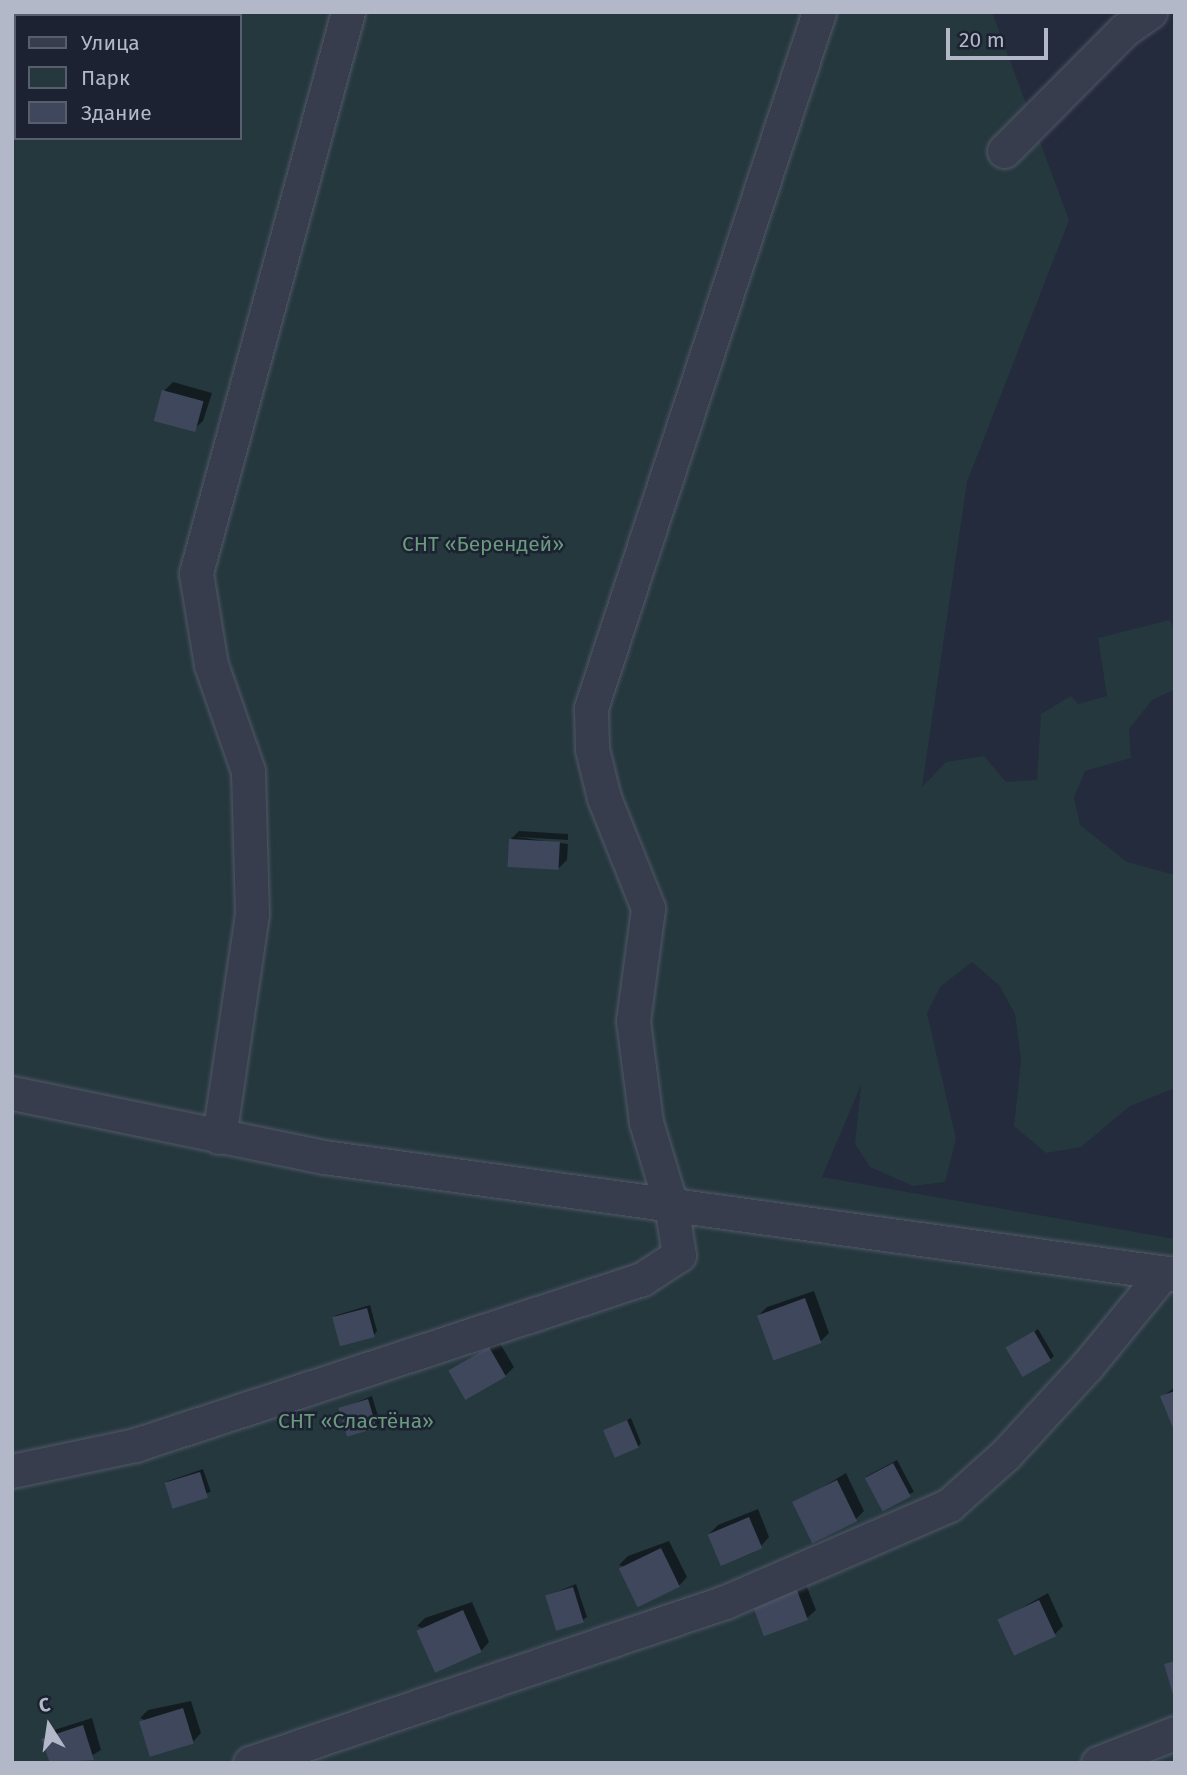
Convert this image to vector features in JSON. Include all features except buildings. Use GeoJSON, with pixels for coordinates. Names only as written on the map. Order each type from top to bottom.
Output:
{"type":"FeatureCollection","features":[{"type":"Feature","properties":{"kind":"street"},"geometry":{"type":"LineString","coordinates":[[219,1137],[252,914],[248,771],[211,665],[196,573],[348,12]]}},
{"type":"Feature","properties":{"kind":"street"},"geometry":{"type":"LineString","coordinates":[[12,1471],[135,1444],[642,1279],[679,1255],[671,1205],[646,1122],[633,1021],[648,908],[604,798],[592,749],[591,708],[819,12]]}},
{"type":"Feature","properties":{"kind":"street"},"geometry":{"type":"LineString","coordinates":[[1004,151],[1124,30],[1150,12]]}},
{"type":"Feature","properties":{"kind":"street"},"geometry":{"type":"LineString","coordinates":[[12,1093],[324,1157],[1169,1273]]}},
{"type":"Feature","properties":{"kind":"street"},"geometry":{"type":"LineString","coordinates":[[250,1763],[725,1602],[949,1505],[1051,1405],[1169,1273]]}},
{"type":"Feature","properties":{"kind":"street"},"geometry":{"type":"LineString","coordinates":[[1098,1763],[1175,1733]]}},
{"type":"Feature","properties":{"kind":"green space"},"geometry":{"type":"Polygon","coordinates":[[[12,12],[992,12],[1069,220],[967,482],[922,787],[946,762],[984,756],[1006,782],[1037,780],[1041,714],[1071,696],[1078,704],[1107,696],[1098,638],[1170,620],[1175,634],[1175,689],[1152,700],[1129,729],[1131,758],[1085,771],[1074,797],[1080,825],[1127,862],[1175,875],[1175,1088],[1130,1106],[1081,1147],[1046,1153],[1014,1126],[1021,1061],[1015,1014],[999,985],[972,962],[940,987],[927,1013],[956,1139],[945,1182],[913,1186],[870,1167],[855,1144],[861,1085],[822,1177],[1175,1239],[1175,1763],[12,1763],[12,12]]]}},
{"type":"Feature","properties":{"kind":"park label","name":"СНТ «Берендей»"},"geometry":{"type":"Point","coordinates":[483,544]}},
{"type":"Feature","properties":{"kind":"park label","name":"СНТ «Сластёна»"},"geometry":{"type":"Point","coordinates":[356,1421]}}]}
